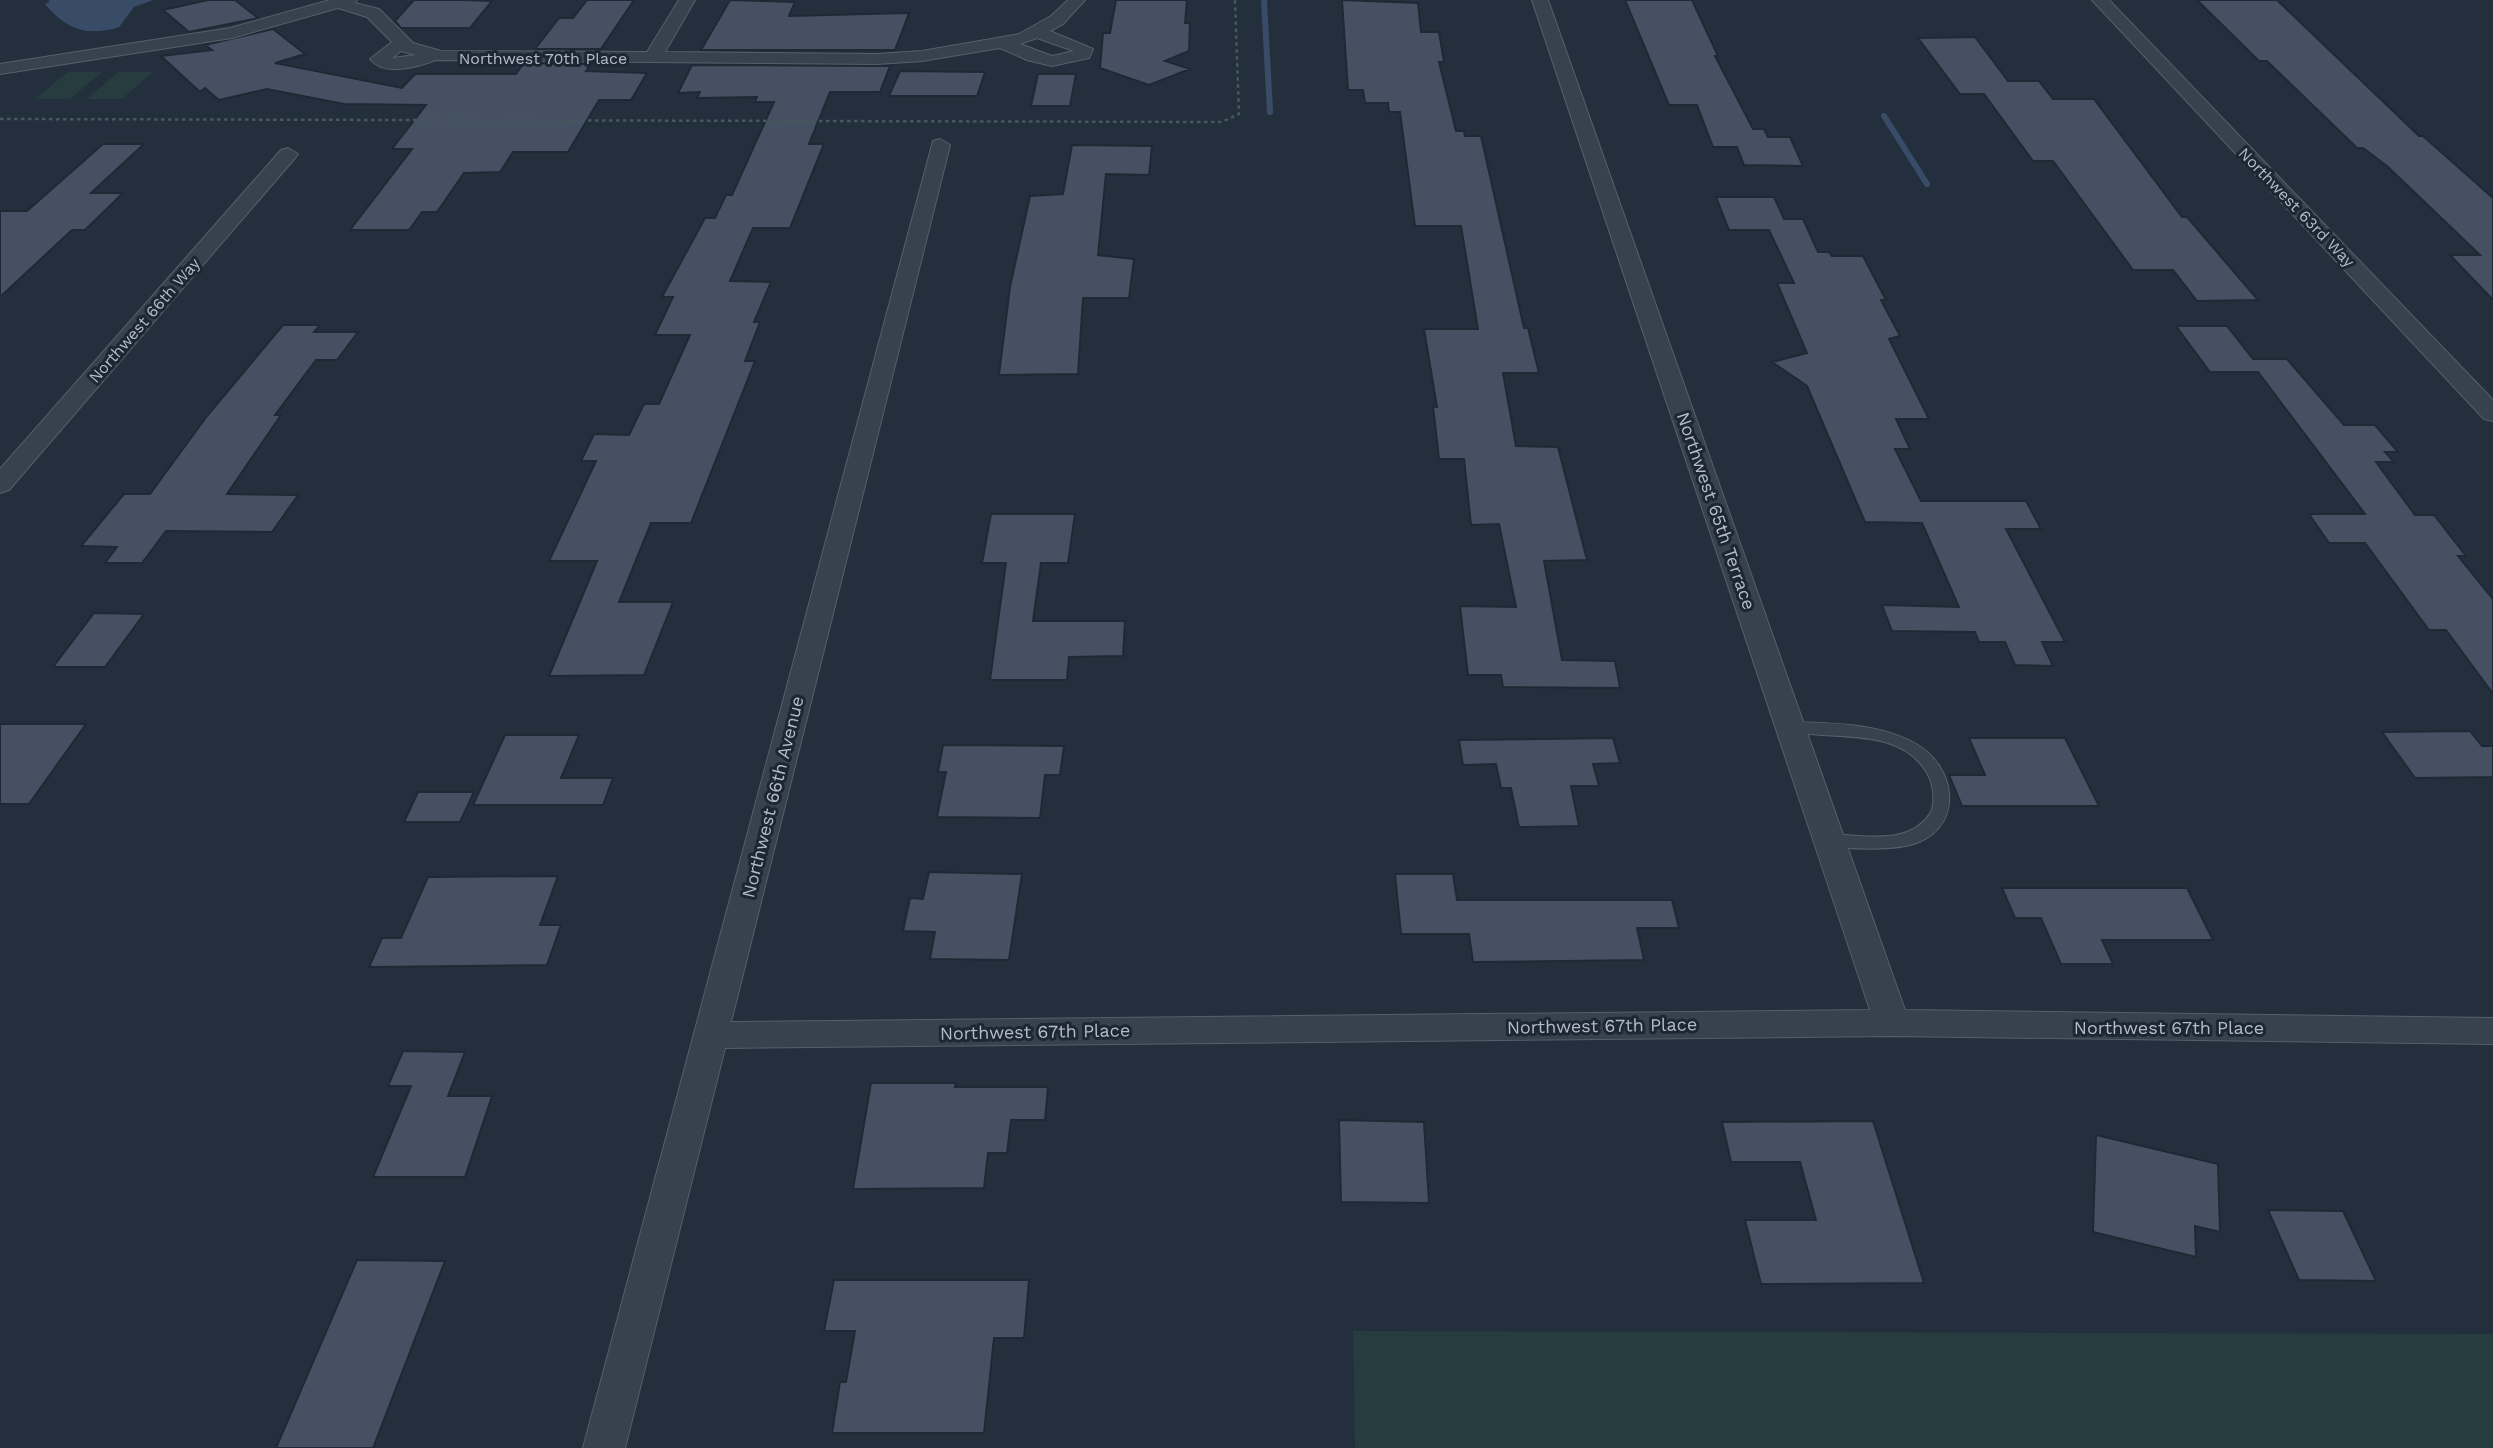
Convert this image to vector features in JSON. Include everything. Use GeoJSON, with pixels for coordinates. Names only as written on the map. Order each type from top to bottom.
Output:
{"type":"FeatureCollection","features":[{"type":"Feature","properties":{"kind":"street"},"geometry":{"type":"LineString","coordinates":[[652,58],[687,0]]}},
{"type":"Feature","properties":{"kind":"street"},"geometry":{"type":"LineString","coordinates":[[1031,35],[1065,13],[1077,0]]}},
{"type":"Feature","properties":{"kind":"street","name":"Northwest 65th Terrace"},"geometry":{"type":"LineString","coordinates":[[1540,0],[1892,1023]]}},
{"type":"Feature","properties":{"kind":"street","name":"Northwest 63rd Way"},"geometry":{"type":"LineString","coordinates":[[2100,0],[2493,414]]}},
{"type":"Feature","properties":{"kind":"street"},"geometry":{"type":"LineString","coordinates":[[0,69],[232,33],[345,2],[383,19],[401,43],[379,58],[388,63],[406,62],[434,54]]}},
{"type":"Feature","properties":{"kind":"street"},"geometry":{"type":"LineString","coordinates":[[1004,43],[1042,61],[1065,61],[1083,54],[1084,49],[1031,35]]}},
{"type":"Feature","properties":{"kind":"street","name":"Northwest 70th Place"},"geometry":{"type":"LineString","coordinates":[[401,43],[434,54],[468,58],[877,58],[922,56],[1004,43],[1031,35]]}},
{"type":"Feature","properties":{"kind":"street","name":"Northwest 66th Avenue"},"geometry":{"type":"LineString","coordinates":[[604,1448],[940,145]]}},
{"type":"Feature","properties":{"kind":"street","name":"Northwest 66th Way"},"geometry":{"type":"LineString","coordinates":[[0,485],[288,154]]}},
{"type":"Feature","properties":{"kind":"street","name":"Northwest 67th Place"},"geometry":{"type":"LineString","coordinates":[[711,1035],[1892,1023],[2493,1031]]}},
{"type":"Feature","properties":{"kind":"lane"},"geometry":{"type":"LineString","coordinates":[[1790,727],[1871,732],[1909,747],[1935,768],[1943,790],[1941,810],[1928,827],[1911,839],[1829,841]]}},
{"type":"Feature","properties":{"kind":"path"},"geometry":{"type":"LineString","coordinates":[[0,120],[1222,122],[1239,114],[1236,0]]}},
{"type":"Feature","properties":{"kind":"green space"},"geometry":{"type":"Polygon","coordinates":[[[68,72],[102,72],[70,99],[35,99],[68,72]]]}},
{"type":"Feature","properties":{"kind":"green space"},"geometry":{"type":"Polygon","coordinates":[[[118,72],[153,72],[122,99],[87,99],[118,72]]]}},
{"type":"Feature","properties":{"kind":"green space"},"geometry":{"type":"Polygon","coordinates":[[[1353,1331],[2493,1334],[2493,1448],[1355,1448],[1353,1331]]]}},
{"type":"Feature","properties":{"kind":"water"},"geometry":{"type":"Polygon","coordinates":[[[48,0],[153,0],[134,7],[119,27],[88,31],[61,20],[45,4],[50,2],[48,0]]]}},
{"type":"Feature","properties":{"kind":"building"},"geometry":{"type":"Polygon","coordinates":[[[208,0],[235,0],[258,18],[189,32],[163,10],[208,0]]]}},
{"type":"Feature","properties":{"kind":"building"},"geometry":{"type":"Polygon","coordinates":[[[414,0],[492,1],[470,28],[401,28],[395,21],[414,0]]]}},
{"type":"Feature","properties":{"kind":"building"},"geometry":{"type":"Polygon","coordinates":[[[587,0],[634,0],[601,49],[535,49],[559,18],[573,18],[587,0]]]}},
{"type":"Feature","properties":{"kind":"building"},"geometry":{"type":"Polygon","coordinates":[[[730,0],[795,2],[789,16],[909,13],[895,50],[701,50],[730,0]]]}},
{"type":"Feature","properties":{"kind":"building"},"geometry":{"type":"Polygon","coordinates":[[[1116,0],[1187,0],[1185,23],[1190,23],[1189,51],[1165,61],[1190,69],[1149,85],[1100,68],[1103,33],[1110,33],[1116,0]]]}},
{"type":"Feature","properties":{"kind":"building"},"geometry":{"type":"Polygon","coordinates":[[[1342,0],[1418,3],[1421,32],[1439,32],[1444,62],[1439,62],[1456,131],[1464,131],[1465,136],[1481,136],[1524,328],[1528,328],[1539,373],[1503,373],[1516,446],[1558,447],[1587,560],[1544,561],[1562,660],[1615,661],[1620,688],[1503,687],[1501,675],[1468,675],[1460,606],[1516,607],[1499,524],[1471,525],[1464,459],[1439,459],[1433,406],[1437,407],[1424,329],[1478,329],[1461,226],[1415,226],[1400,112],[1389,112],[1388,103],[1365,103],[1363,90],[1348,90],[1342,0]]]}},
{"type":"Feature","properties":{"kind":"building"},"geometry":{"type":"Polygon","coordinates":[[[1625,0],[1692,0],[1718,56],[1715,56],[1753,129],[1764,129],[1768,137],[1790,137],[1803,166],[1744,165],[1737,147],[1713,147],[1697,105],[1669,105],[1625,0]]]}},
{"type":"Feature","properties":{"kind":"building"},"geometry":{"type":"Polygon","coordinates":[[[2197,0],[2277,0],[2419,136],[2423,136],[2493,198],[2493,300],[2450,255],[2480,255],[2387,166],[2363,148],[2357,148],[2267,61],[2259,61],[2197,0]]]}},
{"type":"Feature","properties":{"kind":"building"},"geometry":{"type":"Polygon","coordinates":[[[273,29],[305,54],[275,63],[402,88],[415,74],[516,74],[524,63],[591,64],[586,71],[647,73],[631,100],[599,100],[568,152],[513,152],[500,172],[464,173],[437,212],[422,212],[409,230],[350,230],[412,149],[392,149],[426,105],[344,104],[267,89],[219,100],[205,88],[200,92],[161,56],[212,50],[205,45],[273,29]]]}},
{"type":"Feature","properties":{"kind":"building"},"geometry":{"type":"Polygon","coordinates":[[[1975,37],[2008,81],[2039,81],[2053,99],[2094,99],[2182,217],[2187,217],[2258,300],[2197,301],[2173,270],[2133,270],[2053,161],[2033,161],[1984,94],[1960,94],[1918,38],[1975,37]]]}},
{"type":"Feature","properties":{"kind":"building"},"geometry":{"type":"Polygon","coordinates":[[[692,65],[890,66],[880,92],[830,92],[809,144],[824,144],[790,228],[753,228],[730,281],[771,282],[754,322],[760,322],[745,361],[755,361],[691,523],[651,523],[619,602],[673,602],[644,675],[549,676],[597,561],[549,561],[596,461],[581,461],[594,434],[629,435],[644,404],[659,404],[690,335],[655,335],[673,297],[662,297],[705,218],[715,218],[726,195],[732,195],[774,102],[755,102],[757,97],[697,98],[700,92],[678,93],[692,65]]]}},
{"type":"Feature","properties":{"kind":"building"},"geometry":{"type":"Polygon","coordinates":[[[900,71],[985,72],[977,96],[889,96],[900,71]]]}},
{"type":"Feature","properties":{"kind":"building"},"geometry":{"type":"Polygon","coordinates":[[[1038,74],[1076,74],[1070,106],[1031,106],[1038,74]]]}},
{"type":"Feature","properties":{"kind":"building"},"geometry":{"type":"Polygon","coordinates":[[[103,144],[144,144],[91,193],[123,193],[85,230],[72,230],[0,297],[0,211],[27,211],[103,144]]]}},
{"type":"Feature","properties":{"kind":"building"},"geometry":{"type":"Polygon","coordinates":[[[1072,145],[1152,146],[1149,175],[1106,174],[1098,255],[1134,259],[1129,298],[1083,298],[1078,374],[999,375],[1010,287],[1030,196],[1063,194],[1072,145]]]}},
{"type":"Feature","properties":{"kind":"building"},"geometry":{"type":"Polygon","coordinates":[[[1716,197],[1774,197],[1784,219],[1803,219],[1818,252],[1829,252],[1832,256],[1863,256],[1886,300],[1881,300],[1900,336],[1889,339],[1929,419],[1896,419],[1910,449],[1895,449],[1921,501],[2026,501],[2041,529],[2006,529],[2065,642],[2042,642],[2053,666],[2015,665],[2005,642],[1979,642],[1975,632],[1892,631],[1882,605],[1959,607],[1922,523],[1865,522],[1807,386],[1772,362],[1807,353],[1777,283],[1794,283],[1769,230],[1729,230],[1716,197]]]}},
{"type":"Feature","properties":{"kind":"building"},"geometry":{"type":"Polygon","coordinates":[[[283,325],[320,325],[314,332],[358,332],[337,360],[316,360],[275,415],[281,415],[227,494],[298,495],[272,532],[166,531],[142,563],[105,563],[117,547],[81,546],[124,494],[150,494],[207,416],[283,325]]]}},
{"type":"Feature","properties":{"kind":"building"},"geometry":{"type":"Polygon","coordinates":[[[2176,326],[2227,326],[2253,359],[2287,359],[2344,425],[2375,425],[2398,452],[2385,452],[2394,462],[2376,462],[2415,515],[2434,515],[2466,556],[2458,556],[2493,599],[2493,694],[2446,630],[2429,630],[2365,543],[2329,543],[2309,514],[2365,514],[2258,372],[2210,372],[2176,326]]]}},
{"type":"Feature","properties":{"kind":"building"},"geometry":{"type":"Polygon","coordinates":[[[991,514],[1075,514],[1068,563],[1041,563],[1033,621],[1125,621],[1123,656],[1069,657],[1067,680],[990,680],[1006,563],[982,563],[991,514]]]}},
{"type":"Feature","properties":{"kind":"building"},"geometry":{"type":"Polygon","coordinates":[[[94,613],[144,614],[105,667],[53,667],[94,613]]]}},
{"type":"Feature","properties":{"kind":"building"},"geometry":{"type":"Polygon","coordinates":[[[0,724],[86,724],[29,804],[0,804],[0,724]]]}},
{"type":"Feature","properties":{"kind":"building"},"geometry":{"type":"Polygon","coordinates":[[[2470,731],[2482,746],[2493,746],[2493,777],[2415,778],[2382,732],[2470,731]]]}},
{"type":"Feature","properties":{"kind":"building"},"geometry":{"type":"Polygon","coordinates":[[[505,735],[579,735],[561,778],[613,778],[603,805],[473,805],[505,735]]]}},
{"type":"Feature","properties":{"kind":"building"},"geometry":{"type":"Polygon","coordinates":[[[1613,738],[1620,763],[1593,764],[1599,786],[1571,786],[1579,826],[1519,827],[1511,788],[1501,788],[1496,764],[1463,765],[1459,740],[1613,738]]]}},
{"type":"Feature","properties":{"kind":"building"},"geometry":{"type":"Polygon","coordinates":[[[1969,738],[2065,738],[2099,806],[1962,806],[1949,775],[1985,775],[1969,738]]]}},
{"type":"Feature","properties":{"kind":"building"},"geometry":{"type":"Polygon","coordinates":[[[943,745],[1064,746],[1060,775],[1045,775],[1040,818],[937,817],[946,772],[938,772],[943,745]]]}},
{"type":"Feature","properties":{"kind":"building"},"geometry":{"type":"Polygon","coordinates":[[[418,792],[474,792],[460,822],[404,822],[418,792]]]}},
{"type":"Feature","properties":{"kind":"building"},"geometry":{"type":"Polygon","coordinates":[[[929,872],[1022,874],[1009,960],[930,959],[935,932],[903,931],[910,898],[923,899],[929,872]]]}},
{"type":"Feature","properties":{"kind":"building"},"geometry":{"type":"Polygon","coordinates":[[[1395,874],[1453,874],[1457,900],[1672,900],[1679,928],[1637,928],[1644,960],[1473,962],[1469,934],[1401,934],[1395,874]]]}},
{"type":"Feature","properties":{"kind":"building"},"geometry":{"type":"Polygon","coordinates":[[[558,876],[540,925],[561,925],[547,965],[369,967],[382,938],[401,938],[428,877],[558,876]]]}},
{"type":"Feature","properties":{"kind":"building"},"geometry":{"type":"Polygon","coordinates":[[[2002,888],[2187,888],[2213,940],[2102,940],[2113,964],[2061,964],[2041,918],[2015,918],[2002,888]]]}},
{"type":"Feature","properties":{"kind":"building"},"geometry":{"type":"Polygon","coordinates":[[[403,1051],[465,1052],[448,1096],[492,1096],[465,1177],[373,1177],[411,1086],[388,1086],[403,1051]]]}},
{"type":"Feature","properties":{"kind":"building"},"geometry":{"type":"Polygon","coordinates":[[[871,1083],[956,1083],[955,1087],[1048,1087],[1045,1120],[1011,1120],[1007,1153],[988,1153],[984,1188],[853,1189],[871,1083]]]}},
{"type":"Feature","properties":{"kind":"building"},"geometry":{"type":"Polygon","coordinates":[[[1339,1120],[1424,1122],[1429,1203],[1341,1202],[1339,1120]]]}},
{"type":"Feature","properties":{"kind":"building"},"geometry":{"type":"Polygon","coordinates":[[[1873,1121],[1924,1283],[1761,1284],[1745,1220],[1816,1220],[1800,1162],[1731,1162],[1722,1122],[1873,1121]]]}},
{"type":"Feature","properties":{"kind":"building"},"geometry":{"type":"Polygon","coordinates":[[[2096,1135],[2218,1164],[2220,1232],[2195,1226],[2196,1257],[2093,1232],[2096,1135]]]}},
{"type":"Feature","properties":{"kind":"building"},"geometry":{"type":"Polygon","coordinates":[[[2268,1210],[2343,1211],[2376,1281],[2299,1280],[2268,1210]]]}},
{"type":"Feature","properties":{"kind":"building"},"geometry":{"type":"Polygon","coordinates":[[[357,1260],[445,1261],[373,1448],[276,1448],[357,1260]]]}},
{"type":"Feature","properties":{"kind":"building"},"geometry":{"type":"Polygon","coordinates":[[[834,1280],[1029,1280],[1024,1338],[994,1338],[984,1433],[832,1433],[840,1382],[846,1382],[855,1331],[824,1331],[834,1280]]]}},
{"type":"Feature","properties":{"kind":"waterway"},"geometry":{"type":"LineString","coordinates":[[1264,0],[1270,112]]}},
{"type":"Feature","properties":{"kind":"waterway"},"geometry":{"type":"LineString","coordinates":[[1884,116],[1927,184]]}}]}
